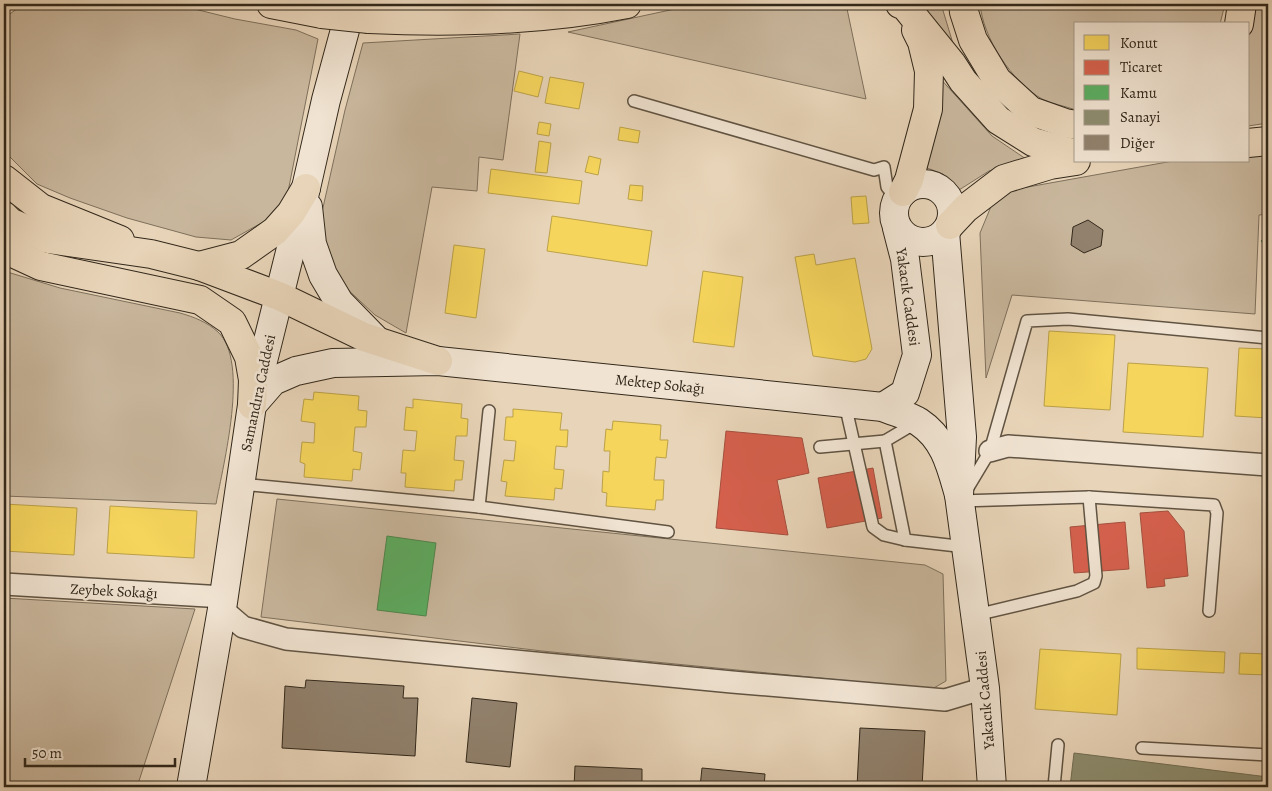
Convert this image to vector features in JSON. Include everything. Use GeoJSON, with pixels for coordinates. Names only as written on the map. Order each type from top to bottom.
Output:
{"type":"FeatureCollection","features":[{"type":"Feature","properties":{"kind":"highway"},"geometry":{"type":"LineString","coordinates":[[271,4],[322,14],[361,12],[433,22],[508,19],[627,4]]}},
{"type":"Feature","properties":{"kind":"highway"},"geometry":{"type":"LineString","coordinates":[[963,4],[973,40],[997,80],[1031,111],[1065,123],[1074,124]]}},
{"type":"Feature","properties":{"kind":"highway"},"geometry":{"type":"LineString","coordinates":[[1240,22],[1242,4]]}},
{"type":"Feature","properties":{"kind":"highway"},"geometry":{"type":"LineString","coordinates":[[902,5],[952,64],[963,81],[998,120],[1033,142],[1074,153]]}},
{"type":"Feature","properties":{"kind":"highway"},"geometry":{"type":"LineString","coordinates":[[900,196],[909,180],[928,109],[929,71],[922,42],[902,5]]}},
{"type":"Feature","properties":{"kind":"highway"},"geometry":{"type":"LineString","coordinates":[[1250,143],[1268,141]]}},
{"type":"Feature","properties":{"kind":"highway"},"geometry":{"type":"LineString","coordinates":[[948,229],[966,208],[1004,178],[1050,165],[1074,161]]}},
{"type":"Feature","properties":{"kind":"highway"},"geometry":{"type":"LineString","coordinates":[[4,178],[40,208],[104,232],[151,254]]}},
{"type":"Feature","properties":{"kind":"highway"},"geometry":{"type":"LineString","coordinates":[[199,266],[241,255],[275,231],[291,212],[306,188]]}},
{"type":"Feature","properties":{"kind":"highway"},"geometry":{"type":"LineString","coordinates":[[4,216],[10,222],[48,239],[151,254],[199,266],[279,296],[364,336],[438,362]]}},
{"type":"Feature","properties":{"kind":"highway"},"geometry":{"type":"LineString","coordinates":[[4,249],[42,266],[200,300],[232,322],[249,357],[253,380],[252,405]]}},
{"type":"Feature","properties":{"kind":"main road","name":"Samandıra Caddesi"},"geometry":{"type":"LineString","coordinates":[[191,787],[223,603],[252,405],[326,100],[361,12]]}},
{"type":"Feature","properties":{"kind":"main road","name":"Yakacık Caddesi"},"geometry":{"type":"LineString","coordinates":[[882,407],[905,393],[917,355],[905,259],[894,219],[894,210],[900,196],[911,187],[920,184],[930,185],[939,189],[951,204],[952,214],[948,229],[962,437],[960,498],[985,688],[992,787]]}},
{"type":"Feature","properties":{"kind":"main road"},"geometry":{"type":"LineString","coordinates":[[306,188],[312,244],[323,275],[339,302],[377,341]]}},
{"type":"Feature","properties":{"kind":"main road","name":"Yakacık Caddesi"},"geometry":{"type":"LineString","coordinates":[[897,228],[911,240],[920,242],[930,242],[948,229]]}},
{"type":"Feature","properties":{"kind":"main road","name":"Mektep Sokağı"},"geometry":{"type":"LineString","coordinates":[[252,405],[273,381],[296,370],[333,364],[438,362],[882,407]]}},
{"type":"Feature","properties":{"kind":"main road","name":"Yakacık Caddesi"},"geometry":{"type":"LineString","coordinates":[[882,407],[918,421],[935,435],[947,454],[960,498]]}},
{"type":"Feature","properties":{"kind":"street"},"geometry":{"type":"LineString","coordinates":[[990,451],[1008,446],[1268,464]]}},
{"type":"Feature","properties":{"kind":"street","name":"Zeybek Sokağı"},"geometry":{"type":"LineString","coordinates":[[4,584],[223,603]]}},
{"type":"Feature","properties":{"kind":"street"},"geometry":{"type":"LineString","coordinates":[[223,603],[243,626],[286,639],[732,682],[945,700],[985,688]]}},
{"type":"Feature","properties":{"kind":"lane"},"geometry":{"type":"LineString","coordinates":[[634,101],[874,170],[884,167],[886,187],[900,196]]}},
{"type":"Feature","properties":{"kind":"lane"},"geometry":{"type":"LineString","coordinates":[[960,498],[990,451],[1027,321],[1068,319],[1268,338]]}},
{"type":"Feature","properties":{"kind":"lane"},"geometry":{"type":"LineString","coordinates":[[845,404],[873,527],[884,535],[904,540],[966,548]]}},
{"type":"Feature","properties":{"kind":"lane"},"geometry":{"type":"LineString","coordinates":[[479,507],[489,411]]}},
{"type":"Feature","properties":{"kind":"lane"},"geometry":{"type":"LineString","coordinates":[[820,447],[884,441],[918,421]]}},
{"type":"Feature","properties":{"kind":"lane"},"geometry":{"type":"LineString","coordinates":[[884,441],[904,540]]}},
{"type":"Feature","properties":{"kind":"lane"},"geometry":{"type":"LineString","coordinates":[[241,484],[479,507],[668,532]]}},
{"type":"Feature","properties":{"kind":"lane"},"geometry":{"type":"LineString","coordinates":[[960,498],[1089,496],[1214,505],[1217,513],[1209,611]]}},
{"type":"Feature","properties":{"kind":"lane"},"geometry":{"type":"LineString","coordinates":[[976,615],[1077,591],[1094,583],[1096,576],[1089,496]]}},
{"type":"Feature","properties":{"kind":"lane"},"geometry":{"type":"LineString","coordinates":[[1054,787],[1058,745]]}},
{"type":"Feature","properties":{"kind":"lane"},"geometry":{"type":"LineString","coordinates":[[1142,748],[1268,755]]}},
{"type":"Feature","properties":{"kind":"shaded area"},"geometry":{"type":"Polygon","coordinates":[[[24,4],[174,4],[235,19],[296,30],[318,39],[287,197],[265,221],[231,240],[196,237],[127,218],[37,184],[8,155],[4,148],[4,18],[24,4]]]}},
{"type":"Feature","properties":{"kind":"shaded area"},"geometry":{"type":"Polygon","coordinates":[[[698,4],[846,4],[866,99],[568,32],[698,4]]]}},
{"type":"Feature","properties":{"kind":"shaded area"},"geometry":{"type":"Polygon","coordinates":[[[916,4],[941,4],[958,60],[916,4]]]}},
{"type":"Feature","properties":{"kind":"shaded area"},"geometry":{"type":"Polygon","coordinates":[[[980,4],[1225,4],[1220,22],[1074,22],[1074,109],[1042,99],[1020,82],[993,45],[982,17],[980,4]]]}},
{"type":"Feature","properties":{"kind":"shaded area"},"geometry":{"type":"Polygon","coordinates":[[[1254,4],[1268,4],[1268,123],[1250,126],[1250,32],[1254,4]]]}},
{"type":"Feature","properties":{"kind":"shaded area"},"geometry":{"type":"Polygon","coordinates":[[[520,34],[503,160],[479,157],[477,191],[432,187],[406,333],[375,315],[343,285],[326,251],[322,212],[345,110],[363,43],[520,34]]]}},
{"type":"Feature","properties":{"kind":"shaded area"},"geometry":{"type":"Polygon","coordinates":[[[938,76],[992,136],[1026,159],[989,171],[959,190],[943,174],[919,165],[938,76]]]}},
{"type":"Feature","properties":{"kind":"shaded area"},"geometry":{"type":"Polygon","coordinates":[[[1250,153],[1268,153],[1268,214],[1259,215],[1255,314],[1012,295],[986,378],[980,233],[992,204],[1011,190],[1167,162],[1250,162],[1250,153]]]}},
{"type":"Feature","properties":{"kind":"shaded area"},"geometry":{"type":"Polygon","coordinates":[[[4,271],[60,288],[180,313],[200,320],[218,332],[227,346],[232,366],[233,389],[232,415],[216,504],[4,496],[4,271]]]}},
{"type":"Feature","properties":{"kind":"shaded area"},"geometry":{"type":"Polygon","coordinates":[[[277,499],[925,565],[943,574],[946,681],[932,689],[542,651],[261,617],[277,499]]]}},
{"type":"Feature","properties":{"kind":"shaded area"},"geometry":{"type":"Polygon","coordinates":[[[4,598],[195,609],[137,787],[4,787],[4,598]]]}},
{"type":"Feature","properties":{"kind":"building: Konut"},"geometry":{"type":"Polygon","coordinates":[[[519,71],[543,77],[538,97],[514,91],[519,71]]]}},
{"type":"Feature","properties":{"kind":"building: Konut"},"geometry":{"type":"Polygon","coordinates":[[[550,77],[584,83],[579,109],[545,103],[550,77]]]}},
{"type":"Feature","properties":{"kind":"building: Konut"},"geometry":{"type":"Polygon","coordinates":[[[539,122],[551,124],[549,136],[537,134],[539,122]]]}},
{"type":"Feature","properties":{"kind":"building: Konut"},"geometry":{"type":"Polygon","coordinates":[[[620,127],[640,131],[638,143],[618,140],[620,127]]]}},
{"type":"Feature","properties":{"kind":"building: Konut"},"geometry":{"type":"Polygon","coordinates":[[[539,141],[551,143],[547,173],[535,172],[539,141]]]}},
{"type":"Feature","properties":{"kind":"building: Konut"},"geometry":{"type":"Polygon","coordinates":[[[589,156],[601,159],[598,175],[585,172],[589,156]]]}},
{"type":"Feature","properties":{"kind":"building: Konut"},"geometry":{"type":"Polygon","coordinates":[[[491,169],[582,181],[579,204],[488,193],[491,169]]]}},
{"type":"Feature","properties":{"kind":"building: Konut"},"geometry":{"type":"Polygon","coordinates":[[[630,185],[643,186],[642,201],[628,199],[630,185]]]}},
{"type":"Feature","properties":{"kind":"building: Konut"},"geometry":{"type":"Polygon","coordinates":[[[866,196],[869,223],[853,224],[851,197],[866,196]]]}},
{"type":"Feature","properties":{"kind":"building: Konut"},"geometry":{"type":"Polygon","coordinates":[[[552,216],[652,231],[647,266],[547,251],[552,216]]]}},
{"type":"Feature","properties":{"kind":"building: Konut"},"geometry":{"type":"Polygon","coordinates":[[[454,245],[485,249],[476,318],[445,313],[454,245]]]}},
{"type":"Feature","properties":{"kind":"building: Konut"},"geometry":{"type":"Polygon","coordinates":[[[814,254],[816,265],[855,258],[872,349],[866,359],[855,362],[813,356],[795,257],[814,254]]]}},
{"type":"Feature","properties":{"kind":"building: Konut"},"geometry":{"type":"Polygon","coordinates":[[[703,271],[743,277],[734,347],[693,342],[703,271]]]}},
{"type":"Feature","properties":{"kind":"building: Konut"},"geometry":{"type":"Polygon","coordinates":[[[1049,331],[1115,335],[1110,410],[1044,406],[1049,331]]]}},
{"type":"Feature","properties":{"kind":"building: Konut"},"geometry":{"type":"Polygon","coordinates":[[[1239,348],[1268,349],[1268,418],[1235,416],[1239,348]]]}},
{"type":"Feature","properties":{"kind":"building: Konut"},"geometry":{"type":"Polygon","coordinates":[[[1128,363],[1208,368],[1203,437],[1123,432],[1128,363]]]}},
{"type":"Feature","properties":{"kind":"building: Konut"},"geometry":{"type":"Polygon","coordinates":[[[314,392],[359,396],[358,410],[367,411],[366,427],[355,427],[353,451],[362,453],[360,470],[353,469],[352,481],[304,477],[305,464],[300,462],[302,442],[314,443],[315,423],[301,421],[304,399],[313,400],[314,392]]]}},
{"type":"Feature","properties":{"kind":"building: Konut"},"geometry":{"type":"Polygon","coordinates":[[[413,399],[462,404],[461,418],[468,419],[467,436],[456,436],[454,460],[464,461],[462,480],[455,480],[454,491],[405,487],[406,473],[401,473],[403,450],[415,451],[417,431],[404,430],[406,407],[413,408],[413,399]]]}},
{"type":"Feature","properties":{"kind":"building: Konut"},"geometry":{"type":"Polygon","coordinates":[[[513,409],[562,413],[560,430],[568,430],[567,447],[556,446],[554,469],[564,470],[562,489],[555,488],[554,500],[505,496],[507,482],[501,481],[504,460],[514,461],[516,441],[504,440],[506,417],[513,417],[513,409]]]}},
{"type":"Feature","properties":{"kind":"building: Konut"},"geometry":{"type":"Polygon","coordinates":[[[613,421],[661,425],[660,440],[668,440],[666,458],[656,457],[654,480],[664,480],[663,500],[656,500],[655,510],[606,506],[607,493],[602,492],[603,471],[609,472],[610,451],[604,451],[606,429],[612,430],[613,421]]]}},
{"type":"Feature","properties":{"kind":"building: Konut"},"geometry":{"type":"Polygon","coordinates":[[[4,504],[77,508],[74,555],[4,551],[4,504]]]}},
{"type":"Feature","properties":{"kind":"building: Konut"},"geometry":{"type":"Polygon","coordinates":[[[110,506],[197,511],[194,558],[107,553],[110,506]]]}},
{"type":"Feature","properties":{"kind":"building: Konut"},"geometry":{"type":"Polygon","coordinates":[[[1137,648],[1225,652],[1224,673],[1137,669],[1137,648]]]}},
{"type":"Feature","properties":{"kind":"building: Konut"},"geometry":{"type":"Polygon","coordinates":[[[1040,649],[1121,654],[1117,715],[1035,709],[1040,649]]]}},
{"type":"Feature","properties":{"kind":"building: Konut"},"geometry":{"type":"Polygon","coordinates":[[[1240,653],[1268,654],[1268,675],[1239,674],[1240,653]]]}},
{"type":"Feature","properties":{"kind":"building: Ticaret"},"geometry":{"type":"Polygon","coordinates":[[[726,431],[802,438],[809,473],[777,480],[788,535],[716,528],[726,431]]]}},
{"type":"Feature","properties":{"kind":"building: Ticaret"},"geometry":{"type":"Polygon","coordinates":[[[873,468],[882,518],[827,528],[818,478],[873,468]]]}},
{"type":"Feature","properties":{"kind":"building: Ticaret"},"geometry":{"type":"Polygon","coordinates":[[[1168,511],[1184,531],[1188,576],[1164,579],[1165,586],[1147,588],[1140,513],[1168,511]]]}},
{"type":"Feature","properties":{"kind":"building: Ticaret"},"geometry":{"type":"Polygon","coordinates":[[[1125,522],[1129,569],[1074,573],[1070,527],[1125,522]]]}},
{"type":"Feature","properties":{"kind":"building: Kamu"},"geometry":{"type":"Polygon","coordinates":[[[1268,234],[1268,249],[1261,241],[1268,234]]]}},
{"type":"Feature","properties":{"kind":"building: Kamu"},"geometry":{"type":"Polygon","coordinates":[[[387,536],[436,543],[426,616],[377,610],[387,536]]]}},
{"type":"Feature","properties":{"kind":"building: Sanayi"},"geometry":{"type":"Polygon","coordinates":[[[1074,753],[1268,777],[1268,787],[1070,787],[1074,753]]]}},
{"type":"Feature","properties":{"kind":"building: Diğer"},"geometry":{"type":"Polygon","coordinates":[[[1088,220],[1103,230],[1101,246],[1084,253],[1071,245],[1073,227],[1088,220]]]}},
{"type":"Feature","properties":{"kind":"building: Diğer"},"geometry":{"type":"Polygon","coordinates":[[[306,680],[404,686],[403,698],[418,698],[415,756],[282,748],[285,686],[305,688],[306,680]]]}},
{"type":"Feature","properties":{"kind":"building: Diğer"},"geometry":{"type":"Polygon","coordinates":[[[472,698],[517,703],[510,767],[466,762],[472,698]]]}},
{"type":"Feature","properties":{"kind":"building: Diğer"},"geometry":{"type":"Polygon","coordinates":[[[860,728],[925,731],[922,787],[857,787],[860,728]]]}},
{"type":"Feature","properties":{"kind":"building: Diğer"},"geometry":{"type":"Polygon","coordinates":[[[575,766],[642,769],[642,787],[574,787],[575,766]]]}},
{"type":"Feature","properties":{"kind":"building: Diğer"},"geometry":{"type":"Polygon","coordinates":[[[702,768],[765,774],[764,787],[700,787],[702,768]]]}}]}
